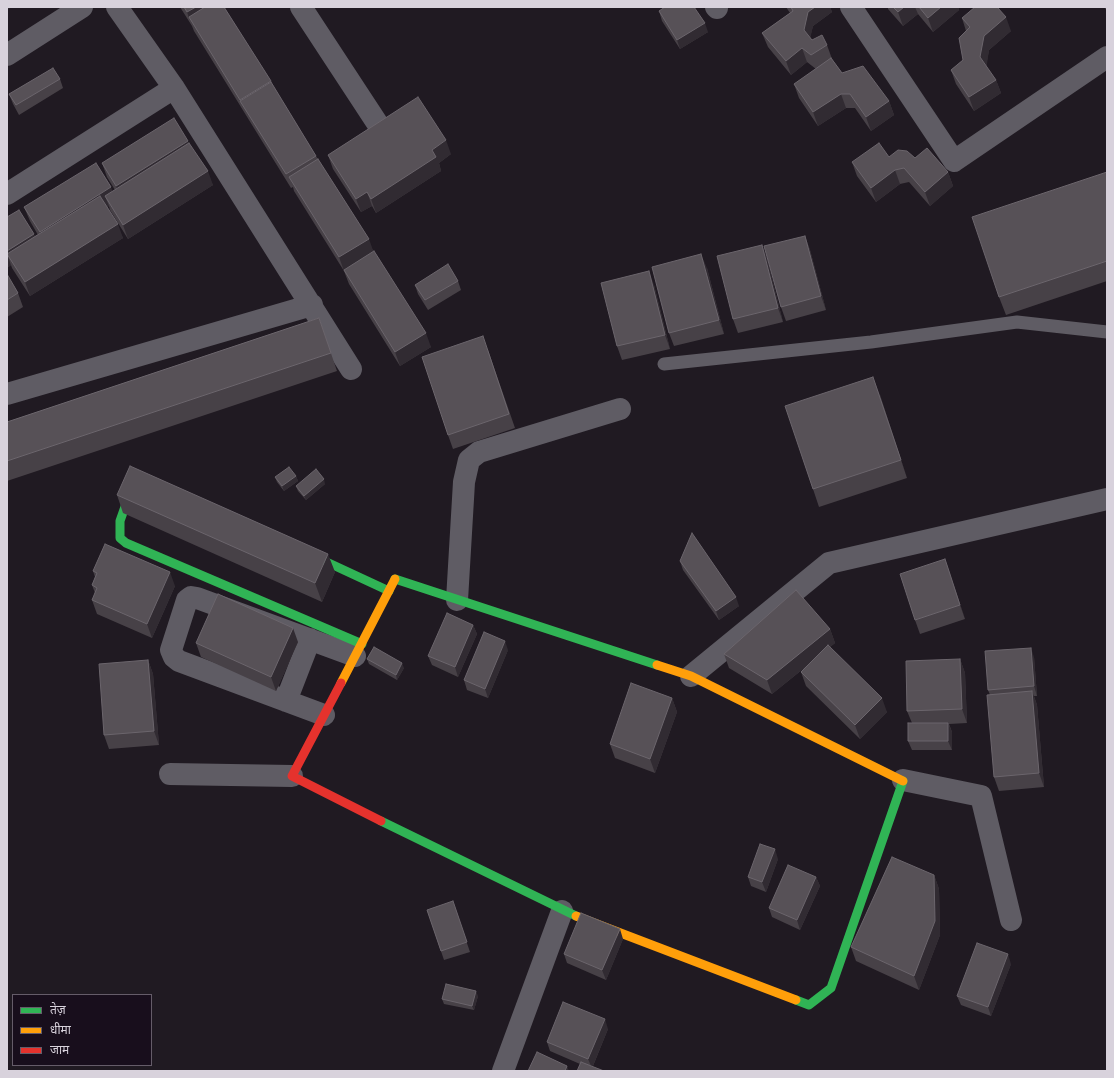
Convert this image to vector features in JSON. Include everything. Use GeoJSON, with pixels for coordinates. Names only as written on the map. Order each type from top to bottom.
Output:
{"type":"FeatureCollection","features":[{"type":"Feature","properties":{"kind":"street"},"geometry":{"type":"LineString","coordinates":[[7,56],[82,7]]}},
{"type":"Feature","properties":{"kind":"street"},"geometry":{"type":"LineString","coordinates":[[117,7],[174,88],[312,304],[350,369]]}},
{"type":"Feature","properties":{"kind":"street"},"geometry":{"type":"LineString","coordinates":[[851,7],[954,161],[1107,57]]}},
{"type":"Feature","properties":{"kind":"street"},"geometry":{"type":"LineString","coordinates":[[308,9],[382,130]]}},
{"type":"Feature","properties":{"kind":"street"},"geometry":{"type":"LineString","coordinates":[[7,194],[174,88]]}},
{"type":"Feature","properties":{"kind":"street"},"geometry":{"type":"LineString","coordinates":[[7,394],[312,304]]}},
{"type":"Feature","properties":{"kind":"street"},"geometry":{"type":"LineString","coordinates":[[457,600],[464,482],[469,460],[479,452],[620,409]]}},
{"type":"Feature","properties":{"kind":"street"},"geometry":{"type":"LineString","coordinates":[[142,480],[136,480],[132,484],[120,521],[120,538],[359,650]]}},
{"type":"Feature","properties":{"kind":"street"},"geometry":{"type":"LineString","coordinates":[[691,676],[829,563],[1107,499]]}},
{"type":"Feature","properties":{"kind":"street"},"geometry":{"type":"LineString","coordinates":[[296,548],[389,591]]}},
{"type":"Feature","properties":{"kind":"street"},"geometry":{"type":"LineString","coordinates":[[292,776],[395,579],[691,676],[903,780],[981,796],[1011,920]]}},
{"type":"Feature","properties":{"kind":"street"},"geometry":{"type":"LineString","coordinates":[[324,715],[179,661],[174,657],[171,650],[187,600],[191,597],[197,598],[310,639],[359,650]]}},
{"type":"Feature","properties":{"kind":"street"},"geometry":{"type":"LineString","coordinates":[[286,701],[310,639]]}},
{"type":"Feature","properties":{"kind":"street"},"geometry":{"type":"LineString","coordinates":[[170,774],[292,776],[562,911],[809,1004],[831,988],[903,780]]}},
{"type":"Feature","properties":{"kind":"street"},"geometry":{"type":"LineString","coordinates":[[503,1071],[562,911]]}},
{"type":"Feature","properties":{"kind":"lane"},"geometry":{"type":"LineString","coordinates":[[664,364],[871,342],[1017,322],[1107,332]]}},
{"type":"Feature","properties":{"kind":"building"},"geometry":{"type":"Polygon","coordinates":[[[184,7],[196,7],[187,12],[184,7]]]}},
{"type":"Feature","properties":{"kind":"building"},"geometry":{"type":"Polygon","coordinates":[[[205,7],[224,7],[271,81],[240,100],[189,17],[205,7]]]}},
{"type":"Feature","properties":{"kind":"building"},"geometry":{"type":"Polygon","coordinates":[[[665,7],[694,7],[705,23],[677,40],[659,11],[665,7]]]}},
{"type":"Feature","properties":{"kind":"building"},"geometry":{"type":"Polygon","coordinates":[[[791,7],[815,7],[808,12],[804,30],[812,40],[822,35],[827,45],[811,55],[802,48],[786,61],[762,33],[793,11],[791,7]]]}},
{"type":"Feature","properties":{"kind":"building"},"geometry":{"type":"Polygon","coordinates":[[[893,7],[904,7],[898,12],[893,7]]]}},
{"type":"Feature","properties":{"kind":"building"},"geometry":{"type":"Polygon","coordinates":[[[919,7],[941,7],[928,18],[919,7]]]}},
{"type":"Feature","properties":{"kind":"building"},"geometry":{"type":"Polygon","coordinates":[[[975,7],[997,7],[1006,17],[984,36],[980,57],[996,80],[969,97],[951,70],[963,60],[959,38],[970,27],[962,18],[975,7]]]}},
{"type":"Feature","properties":{"kind":"building"},"geometry":{"type":"Polygon","coordinates":[[[831,58],[842,73],[863,66],[889,101],[866,117],[850,94],[841,94],[813,112],[794,84],[831,58]]]}},
{"type":"Feature","properties":{"kind":"building"},"geometry":{"type":"Polygon","coordinates":[[[53,68],[60,79],[16,105],[9,94],[53,68]]]}},
{"type":"Feature","properties":{"kind":"building"},"geometry":{"type":"Polygon","coordinates":[[[271,82],[316,156],[286,174],[240,101],[271,82]]]}},
{"type":"Feature","properties":{"kind":"building"},"geometry":{"type":"Polygon","coordinates":[[[418,97],[446,140],[432,150],[436,157],[371,199],[367,192],[356,199],[328,155],[418,97]]]}},
{"type":"Feature","properties":{"kind":"building"},"geometry":{"type":"Polygon","coordinates":[[[174,118],[188,141],[116,186],[102,163],[174,118]]]}},
{"type":"Feature","properties":{"kind":"building"},"geometry":{"type":"Polygon","coordinates":[[[189,143],[208,171],[123,225],[105,196],[189,143]]]}},
{"type":"Feature","properties":{"kind":"building"},"geometry":{"type":"Polygon","coordinates":[[[879,143],[889,157],[898,150],[907,151],[915,158],[927,148],[948,172],[925,192],[904,168],[895,170],[871,188],[852,162],[879,143]]]}},
{"type":"Feature","properties":{"kind":"building"},"geometry":{"type":"Polygon","coordinates":[[[318,159],[369,239],[339,257],[289,177],[318,159]]]}},
{"type":"Feature","properties":{"kind":"building"},"geometry":{"type":"Polygon","coordinates":[[[96,163],[111,187],[40,232],[24,207],[96,163]]]}},
{"type":"Feature","properties":{"kind":"building"},"geometry":{"type":"Polygon","coordinates":[[[1107,172],[1107,261],[999,297],[972,217],[1107,172]]]}},
{"type":"Feature","properties":{"kind":"building"},"geometry":{"type":"Polygon","coordinates":[[[100,196],[118,224],[25,282],[7,254],[100,196]]]}},
{"type":"Feature","properties":{"kind":"building"},"geometry":{"type":"Polygon","coordinates":[[[19,210],[34,234],[7,251],[7,217],[19,210]]]}},
{"type":"Feature","properties":{"kind":"building"},"geometry":{"type":"Polygon","coordinates":[[[805,236],[821,296],[781,307],[764,246],[805,236]]]}},
{"type":"Feature","properties":{"kind":"building"},"geometry":{"type":"Polygon","coordinates":[[[762,245],[778,308],[733,319],[717,256],[762,245]]]}},
{"type":"Feature","properties":{"kind":"building"},"geometry":{"type":"Polygon","coordinates":[[[374,251],[426,333],[395,352],[344,270],[374,251]]]}},
{"type":"Feature","properties":{"kind":"building"},"geometry":{"type":"Polygon","coordinates":[[[701,254],[719,320],[669,333],[652,267],[701,254]]]}},
{"type":"Feature","properties":{"kind":"building"},"geometry":{"type":"Polygon","coordinates":[[[448,264],[458,281],[425,300],[415,285],[448,264]]]}},
{"type":"Feature","properties":{"kind":"building"},"geometry":{"type":"Polygon","coordinates":[[[649,271],[665,335],[617,346],[601,283],[649,271]]]}},
{"type":"Feature","properties":{"kind":"building"},"geometry":{"type":"Polygon","coordinates":[[[7,274],[18,293],[7,300],[7,274]]]}},
{"type":"Feature","properties":{"kind":"building"},"geometry":{"type":"Polygon","coordinates":[[[319,318],[331,353],[7,461],[7,422],[319,318]]]}},
{"type":"Feature","properties":{"kind":"building"},"geometry":{"type":"Polygon","coordinates":[[[483,336],[509,414],[448,435],[422,357],[483,336]]]}},
{"type":"Feature","properties":{"kind":"building"},"geometry":{"type":"Polygon","coordinates":[[[873,377],[901,460],[813,489],[785,406],[873,377]]]}},
{"type":"Feature","properties":{"kind":"building"},"geometry":{"type":"Polygon","coordinates":[[[130,466],[328,554],[315,583],[117,495],[130,466]]]}},
{"type":"Feature","properties":{"kind":"building"},"geometry":{"type":"Polygon","coordinates":[[[289,467],[296,476],[282,486],[275,477],[289,467]]]}},
{"type":"Feature","properties":{"kind":"building"},"geometry":{"type":"Polygon","coordinates":[[[316,469],[324,479],[304,496],[296,486],[316,469]]]}},
{"type":"Feature","properties":{"kind":"building"},"geometry":{"type":"Polygon","coordinates":[[[692,533],[736,597],[716,611],[680,561],[692,533]]]}},
{"type":"Feature","properties":{"kind":"building"},"geometry":{"type":"Polygon","coordinates":[[[105,544],[170,572],[147,624],[92,600],[97,588],[92,585],[97,573],[93,571],[105,544]]]}},
{"type":"Feature","properties":{"kind":"building"},"geometry":{"type":"Polygon","coordinates":[[[945,559],[960,605],[915,620],[900,574],[945,559]]]}},
{"type":"Feature","properties":{"kind":"building"},"geometry":{"type":"Polygon","coordinates":[[[796,590],[830,629],[767,680],[724,654],[796,590]]]}},
{"type":"Feature","properties":{"kind":"building"},"geometry":{"type":"Polygon","coordinates":[[[218,594],[293,628],[271,677],[196,643],[218,594]]]}},
{"type":"Feature","properties":{"kind":"building"},"geometry":{"type":"Polygon","coordinates":[[[447,613],[473,625],[455,667],[428,656],[447,613]]]}},
{"type":"Feature","properties":{"kind":"building"},"geometry":{"type":"Polygon","coordinates":[[[484,632],[505,641],[485,689],[464,680],[484,632]]]}},
{"type":"Feature","properties":{"kind":"building"},"geometry":{"type":"Polygon","coordinates":[[[828,645],[882,698],[855,725],[801,672],[828,645]]]}},
{"type":"Feature","properties":{"kind":"building"},"geometry":{"type":"Polygon","coordinates":[[[374,647],[402,663],[396,675],[367,659],[374,647]]]}},
{"type":"Feature","properties":{"kind":"building"},"geometry":{"type":"Polygon","coordinates":[[[1031,648],[1034,686],[988,690],[985,651],[1031,648]]]}},
{"type":"Feature","properties":{"kind":"building"},"geometry":{"type":"Polygon","coordinates":[[[960,659],[962,709],[907,711],[906,661],[960,659]]]}},
{"type":"Feature","properties":{"kind":"building"},"geometry":{"type":"Polygon","coordinates":[[[148,660],[154,731],[104,735],[99,664],[148,660]]]}},
{"type":"Feature","properties":{"kind":"building"},"geometry":{"type":"Polygon","coordinates":[[[631,683],[672,698],[650,759],[610,744],[631,683]]]}},
{"type":"Feature","properties":{"kind":"building"},"geometry":{"type":"Polygon","coordinates":[[[1032,691],[1039,773],[994,777],[987,695],[1032,691]]]}},
{"type":"Feature","properties":{"kind":"building"},"geometry":{"type":"Polygon","coordinates":[[[908,723],[948,723],[948,741],[908,741],[908,723]]]}},
{"type":"Feature","properties":{"kind":"building"},"geometry":{"type":"Polygon","coordinates":[[[760,844],[775,849],[762,882],[748,877],[760,844]]]}},
{"type":"Feature","properties":{"kind":"building"},"geometry":{"type":"Polygon","coordinates":[[[892,857],[934,875],[935,921],[914,976],[851,947],[892,857]]]}},
{"type":"Feature","properties":{"kind":"building"},"geometry":{"type":"Polygon","coordinates":[[[788,865],[816,877],[797,920],[769,908],[788,865]]]}},
{"type":"Feature","properties":{"kind":"building"},"geometry":{"type":"Polygon","coordinates":[[[453,901],[467,942],[441,951],[427,910],[453,901]]]}},
{"type":"Feature","properties":{"kind":"building"},"geometry":{"type":"Polygon","coordinates":[[[581,913],[620,929],[602,970],[564,954],[581,913]]]}},
{"type":"Feature","properties":{"kind":"building"},"geometry":{"type":"Polygon","coordinates":[[[977,943],[1008,954],[988,1007],[957,996],[977,943]]]}},
{"type":"Feature","properties":{"kind":"building"},"geometry":{"type":"Polygon","coordinates":[[[446,984],[476,991],[472,1006],[442,999],[446,984]]]}},
{"type":"Feature","properties":{"kind":"building"},"geometry":{"type":"Polygon","coordinates":[[[563,1002],[605,1019],[588,1059],[547,1042],[563,1002]]]}},
{"type":"Feature","properties":{"kind":"building"},"geometry":{"type":"Polygon","coordinates":[[[537,1052],[567,1066],[565,1071],[528,1071],[537,1052]]]}},
{"type":"Feature","properties":{"kind":"building"},"geometry":{"type":"Polygon","coordinates":[[[581,1062],[604,1071],[577,1071],[581,1062]]]}},
{"type":"Feature","properties":{"kind":"traffic: fast"},"geometry":{"type":"LineString","coordinates":[[133,484],[120,521],[120,538],[126,543],[362,644]]}},
{"type":"Feature","properties":{"kind":"traffic: fast"},"geometry":{"type":"LineString","coordinates":[[305,552],[389,591]]}},
{"type":"Feature","properties":{"kind":"traffic: fast"},"geometry":{"type":"LineString","coordinates":[[395,579],[657,665]]}},
{"type":"Feature","properties":{"kind":"traffic: fast"},"geometry":{"type":"LineString","coordinates":[[796,1000],[809,1005],[831,988],[903,781]]}},
{"type":"Feature","properties":{"kind":"traffic: fast"},"geometry":{"type":"LineString","coordinates":[[381,821],[576,916]]}},
{"type":"Feature","properties":{"kind":"traffic: slow"},"geometry":{"type":"LineString","coordinates":[[341,683],[395,579]]}},
{"type":"Feature","properties":{"kind":"traffic: slow"},"geometry":{"type":"LineString","coordinates":[[657,665],[691,676],[903,781]]}},
{"type":"Feature","properties":{"kind":"traffic: slow"},"geometry":{"type":"LineString","coordinates":[[576,916],[796,1000]]}},
{"type":"Feature","properties":{"kind":"traffic: jam"},"geometry":{"type":"LineString","coordinates":[[341,683],[292,776],[381,821]]}}]}
